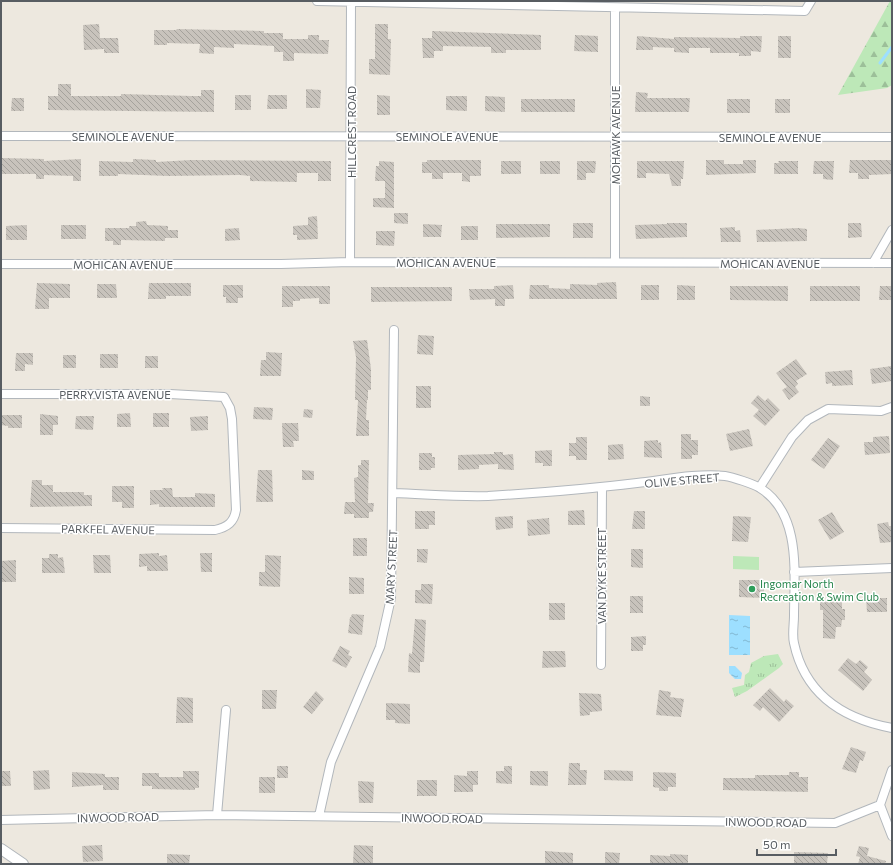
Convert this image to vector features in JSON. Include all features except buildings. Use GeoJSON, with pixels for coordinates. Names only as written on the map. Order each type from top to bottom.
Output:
{"type":"FeatureCollection","features":[{"type":"Feature","properties":{"kind":"street"},"geometry":{"type":"LineString","coordinates":[[317,1],[615,9],[805,11],[811,1]]}},
{"type":"Feature","properties":{"kind":"street","name":"HILLCREST ROAD"},"geometry":{"type":"LineString","coordinates":[[350,262],[351,2]]}},
{"type":"Feature","properties":{"kind":"street","name":"MOHAWK AVENUE"},"geometry":{"type":"LineString","coordinates":[[615,9],[615,262]]}},
{"type":"Feature","properties":{"kind":"street","name":"SEMINOLE AVENUE"},"geometry":{"type":"LineString","coordinates":[[1,136],[892,137]]}},
{"type":"Feature","properties":{"kind":"street"},"geometry":{"type":"LineString","coordinates":[[873,263],[892,230]]}},
{"type":"Feature","properties":{"kind":"street","name":"MOHICAN AVENUE"},"geometry":{"type":"LineString","coordinates":[[1,264],[281,264],[350,262],[892,263]]}},
{"type":"Feature","properties":{"kind":"street","name":"MARY STREET"},"geometry":{"type":"LineString","coordinates":[[319,816],[331,762],[380,647],[391,598],[394,493],[394,330]]}},
{"type":"Feature","properties":{"kind":"street","name":"PERRYVISTA AVENUE"},"geometry":{"type":"LineString","coordinates":[[1,394],[220,395],[227,400],[232,419],[236,510],[234,519],[230,523],[224,528],[215,530]]}},
{"type":"Feature","properties":{"kind":"street"},"geometry":{"type":"LineString","coordinates":[[760,487],[792,437],[808,420],[828,409],[881,412],[892,407]]}},
{"type":"Feature","properties":{"kind":"street","name":"OLIVE STREET"},"geometry":{"type":"LineString","coordinates":[[394,493],[487,496],[725,476],[760,487],[776,502],[787,522],[793,547],[794,642],[800,661],[810,681],[828,702],[848,715],[868,724],[892,728]]}},
{"type":"Feature","properties":{"kind":"street","name":"VAN DYKE STREET"},"geometry":{"type":"LineString","coordinates":[[601,665],[602,487]]}},
{"type":"Feature","properties":{"kind":"street","name":"PARKFEL AVENUE"},"geometry":{"type":"LineString","coordinates":[[1,528],[215,530]]}},
{"type":"Feature","properties":{"kind":"street"},"geometry":{"type":"LineString","coordinates":[[794,572],[892,568]]}},
{"type":"Feature","properties":{"kind":"street"},"geometry":{"type":"LineString","coordinates":[[217,815],[226,710]]}},
{"type":"Feature","properties":{"kind":"street"},"geometry":{"type":"LineString","coordinates":[[892,770],[880,805],[892,836]]}},
{"type":"Feature","properties":{"kind":"street","name":"INWOOD ROAD"},"geometry":{"type":"LineString","coordinates":[[1,820],[217,815],[835,822],[880,805]]}},
{"type":"Feature","properties":{"kind":"street"},"geometry":{"type":"LineString","coordinates":[[1,849],[23,864]]}},
{"type":"Feature","properties":{"kind":"green space"},"geometry":{"type":"Polygon","coordinates":[[[890,1],[892,1],[892,85],[887,88],[838,95],[890,1]]]}},
{"type":"Feature","properties":{"kind":"green space"},"geometry":{"type":"Polygon","coordinates":[[[733,556],[759,557],[759,570],[733,569],[733,556]]]}},
{"type":"Feature","properties":{"kind":"green space"},"geometry":{"type":"Polygon","coordinates":[[[778,654],[783,664],[779,668],[747,691],[735,697],[732,688],[744,685],[745,675],[749,672],[751,663],[764,656],[778,654]]]}},
{"type":"Feature","properties":{"kind":"water"},"geometry":{"type":"Polygon","coordinates":[[[729,615],[750,616],[750,655],[729,655],[729,615]]]}},
{"type":"Feature","properties":{"kind":"water"},"geometry":{"type":"Polygon","coordinates":[[[729,666],[735,666],[742,673],[741,679],[735,679],[729,673],[729,666]]]}},
{"type":"Feature","properties":{"kind":"waterway"},"geometry":{"type":"LineString","coordinates":[[880,63],[892,47]]}},
{"type":"Feature","properties":{"kind":"place","name":"Ingomar North Recreation & Swim Club"},"geometry":{"type":"Point","coordinates":[752,589]}}]}
